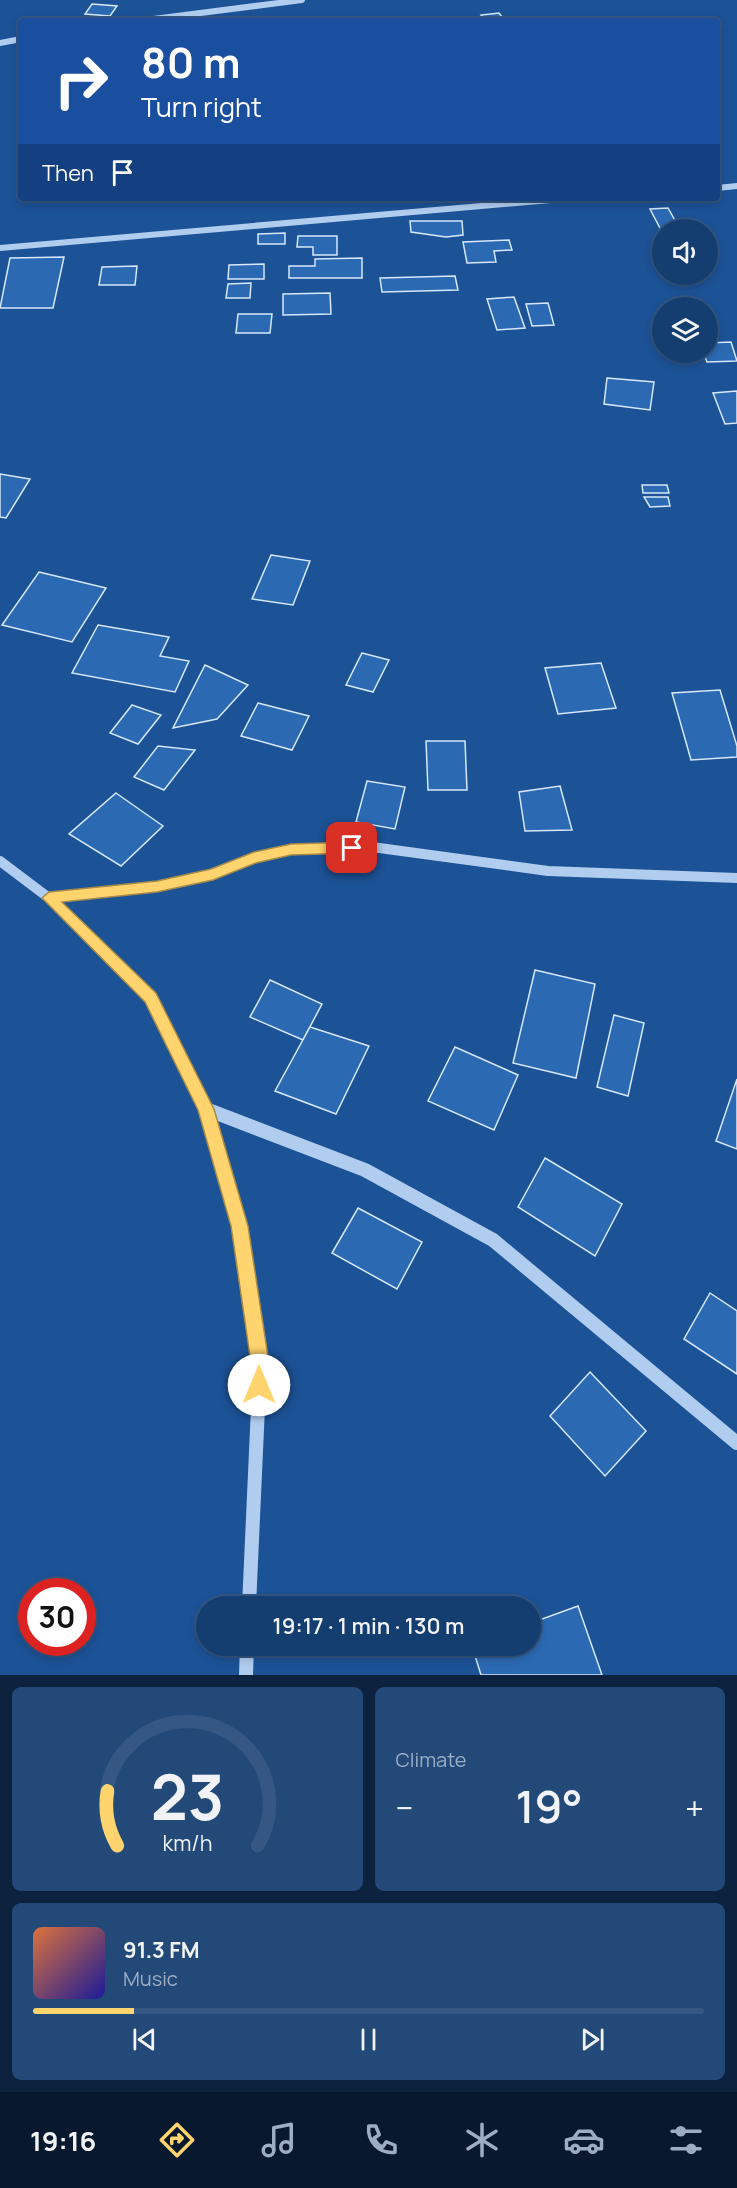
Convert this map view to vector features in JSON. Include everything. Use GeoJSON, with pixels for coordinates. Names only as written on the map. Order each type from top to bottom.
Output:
{"type":"FeatureCollection","features":[{"type":"Feature","properties":{"kind":"street"},"geometry":{"type":"LineString","coordinates":[[251,6],[266,0]]}},
{"type":"Feature","properties":{"kind":"street"},"geometry":{"type":"LineString","coordinates":[[161,18],[302,0]]}},
{"type":"Feature","properties":{"kind":"street"},"geometry":{"type":"LineString","coordinates":[[0,43],[18,40]]}},
{"type":"Feature","properties":{"kind":"street"},"geometry":{"type":"LineString","coordinates":[[720,188],[737,186]]}},
{"type":"Feature","properties":{"kind":"street"},"geometry":{"type":"LineString","coordinates":[[0,248],[535,201]]}},
{"type":"Feature","properties":{"kind":"street"},"geometry":{"type":"LineString","coordinates":[[49,898],[157,886],[213,874],[254,858],[291,849],[372,847],[548,871],[737,878]]}},
{"type":"Feature","properties":{"kind":"street"},"geometry":{"type":"LineString","coordinates":[[0,861],[49,898],[151,998],[206,1109],[239,1226],[260,1363],[249,1596]]}},
{"type":"Feature","properties":{"kind":"street"},"geometry":{"type":"LineString","coordinates":[[206,1109],[365,1170],[493,1240],[737,1443]]}},
{"type":"Feature","properties":{"kind":"street"},"geometry":{"type":"LineString","coordinates":[[246,1675],[247,1656]]}},
{"type":"Feature","properties":{"kind":"building"},"geometry":{"type":"Polygon","coordinates":[[[92,4],[117,6],[110,16],[85,14],[92,4]]]}},
{"type":"Feature","properties":{"kind":"building"},"geometry":{"type":"Polygon","coordinates":[[[499,13],[503,18],[483,18],[481,15],[499,13]]]}},
{"type":"Feature","properties":{"kind":"building"},"geometry":{"type":"Polygon","coordinates":[[[668,208],[674,219],[655,219],[650,209],[668,208]]]}},
{"type":"Feature","properties":{"kind":"building"},"geometry":{"type":"Polygon","coordinates":[[[410,221],[462,221],[463,235],[446,237],[411,232],[410,221]]]}},
{"type":"Feature","properties":{"kind":"building"},"geometry":{"type":"Polygon","coordinates":[[[285,233],[285,244],[258,244],[258,234],[285,233]]]}},
{"type":"Feature","properties":{"kind":"building"},"geometry":{"type":"Polygon","coordinates":[[[298,236],[337,236],[337,255],[313,255],[313,247],[297,247],[298,236]]]}},
{"type":"Feature","properties":{"kind":"building"},"geometry":{"type":"Polygon","coordinates":[[[509,240],[512,250],[494,251],[496,262],[467,263],[463,242],[509,240]]]}},
{"type":"Feature","properties":{"kind":"building"},"geometry":{"type":"Polygon","coordinates":[[[64,257],[53,308],[0,308],[10,258],[64,257]]]}},
{"type":"Feature","properties":{"kind":"building"},"geometry":{"type":"Polygon","coordinates":[[[362,258],[362,278],[289,278],[289,266],[315,266],[315,259],[362,258]]]}},
{"type":"Feature","properties":{"kind":"building"},"geometry":{"type":"Polygon","coordinates":[[[264,264],[264,279],[228,279],[229,265],[264,264]]]}},
{"type":"Feature","properties":{"kind":"building"},"geometry":{"type":"Polygon","coordinates":[[[137,266],[135,285],[99,285],[102,267],[137,266]]]}},
{"type":"Feature","properties":{"kind":"building"},"geometry":{"type":"Polygon","coordinates":[[[455,276],[458,290],[382,292],[380,278],[455,276]]]}},
{"type":"Feature","properties":{"kind":"building"},"geometry":{"type":"Polygon","coordinates":[[[251,283],[250,298],[226,298],[228,284],[251,283]]]}},
{"type":"Feature","properties":{"kind":"building"},"geometry":{"type":"Polygon","coordinates":[[[330,293],[331,314],[283,315],[283,294],[330,293]]]}},
{"type":"Feature","properties":{"kind":"building"},"geometry":{"type":"Polygon","coordinates":[[[514,297],[525,328],[497,330],[487,299],[514,297]]]}},
{"type":"Feature","properties":{"kind":"building"},"geometry":{"type":"Polygon","coordinates":[[[548,303],[554,325],[532,326],[526,304],[548,303]]]}},
{"type":"Feature","properties":{"kind":"building"},"geometry":{"type":"Polygon","coordinates":[[[238,314],[272,314],[270,333],[236,333],[238,314]]]}},
{"type":"Feature","properties":{"kind":"building"},"geometry":{"type":"Polygon","coordinates":[[[731,342],[737,361],[718,362],[718,343],[731,342]]]}},
{"type":"Feature","properties":{"kind":"building"},"geometry":{"type":"Polygon","coordinates":[[[607,378],[654,382],[650,410],[604,404],[607,378]]]}},
{"type":"Feature","properties":{"kind":"building"},"geometry":{"type":"Polygon","coordinates":[[[737,391],[737,423],[725,424],[713,393],[737,391]]]}},
{"type":"Feature","properties":{"kind":"building"},"geometry":{"type":"Polygon","coordinates":[[[0,474],[30,479],[6,518],[0,517],[0,474]]]}},
{"type":"Feature","properties":{"kind":"building"},"geometry":{"type":"Polygon","coordinates":[[[642,485],[667,485],[669,493],[643,493],[642,485]]]}},
{"type":"Feature","properties":{"kind":"building"},"geometry":{"type":"Polygon","coordinates":[[[644,497],[668,497],[670,506],[650,507],[644,497]]]}},
{"type":"Feature","properties":{"kind":"building"},"geometry":{"type":"Polygon","coordinates":[[[271,555],[310,561],[293,605],[252,599],[271,555]]]}},
{"type":"Feature","properties":{"kind":"building"},"geometry":{"type":"Polygon","coordinates":[[[39,572],[106,588],[72,642],[2,625],[39,572]]]}},
{"type":"Feature","properties":{"kind":"building"},"geometry":{"type":"Polygon","coordinates":[[[98,625],[169,637],[160,656],[189,661],[175,692],[72,673],[98,625]]]}},
{"type":"Feature","properties":{"kind":"building"},"geometry":{"type":"Polygon","coordinates":[[[362,653],[389,660],[373,692],[346,685],[362,653]]]}},
{"type":"Feature","properties":{"kind":"building"},"geometry":{"type":"Polygon","coordinates":[[[601,663],[616,708],[558,714],[545,668],[601,663]]]}},
{"type":"Feature","properties":{"kind":"building"},"geometry":{"type":"Polygon","coordinates":[[[205,665],[248,685],[217,719],[173,728],[205,665]]]}},
{"type":"Feature","properties":{"kind":"building"},"geometry":{"type":"Polygon","coordinates":[[[720,690],[737,746],[737,757],[691,760],[672,693],[720,690]]]}},
{"type":"Feature","properties":{"kind":"building"},"geometry":{"type":"Polygon","coordinates":[[[258,703],[309,716],[292,750],[241,736],[258,703]]]}},
{"type":"Feature","properties":{"kind":"building"},"geometry":{"type":"Polygon","coordinates":[[[132,705],[161,715],[138,744],[110,733],[132,705]]]}},
{"type":"Feature","properties":{"kind":"building"},"geometry":{"type":"Polygon","coordinates":[[[426,741],[465,741],[467,790],[428,790],[426,741]]]}},
{"type":"Feature","properties":{"kind":"building"},"geometry":{"type":"Polygon","coordinates":[[[158,746],[195,750],[164,790],[134,777],[158,746]]]}},
{"type":"Feature","properties":{"kind":"building"},"geometry":{"type":"Polygon","coordinates":[[[367,781],[405,787],[395,829],[356,822],[367,781]]]}},
{"type":"Feature","properties":{"kind":"building"},"geometry":{"type":"Polygon","coordinates":[[[560,786],[572,830],[525,831],[519,792],[560,786]]]}},
{"type":"Feature","properties":{"kind":"building"},"geometry":{"type":"Polygon","coordinates":[[[116,793],[163,826],[121,866],[69,834],[116,793]]]}},
{"type":"Feature","properties":{"kind":"building"},"geometry":{"type":"Polygon","coordinates":[[[535,970],[595,984],[576,1078],[513,1063],[535,970]]]}},
{"type":"Feature","properties":{"kind":"building"},"geometry":{"type":"Polygon","coordinates":[[[270,980],[322,1004],[303,1040],[250,1017],[270,980]]]}},
{"type":"Feature","properties":{"kind":"building"},"geometry":{"type":"Polygon","coordinates":[[[614,1015],[644,1023],[628,1096],[597,1087],[614,1015]]]}},
{"type":"Feature","properties":{"kind":"building"},"geometry":{"type":"Polygon","coordinates":[[[310,1027],[369,1046],[336,1114],[275,1091],[310,1027]]]}},
{"type":"Feature","properties":{"kind":"building"},"geometry":{"type":"Polygon","coordinates":[[[455,1047],[518,1075],[494,1130],[428,1101],[455,1047]]]}},
{"type":"Feature","properties":{"kind":"building"},"geometry":{"type":"Polygon","coordinates":[[[737,1079],[737,1149],[716,1141],[737,1079]]]}},
{"type":"Feature","properties":{"kind":"building"},"geometry":{"type":"Polygon","coordinates":[[[545,1158],[622,1204],[595,1256],[518,1207],[545,1158]]]}},
{"type":"Feature","properties":{"kind":"building"},"geometry":{"type":"Polygon","coordinates":[[[358,1208],[422,1242],[397,1289],[332,1253],[358,1208]]]}},
{"type":"Feature","properties":{"kind":"building"},"geometry":{"type":"Polygon","coordinates":[[[710,1293],[737,1311],[737,1374],[684,1339],[710,1293]]]}},
{"type":"Feature","properties":{"kind":"building"},"geometry":{"type":"Polygon","coordinates":[[[590,1372],[646,1431],[605,1476],[550,1416],[590,1372]]]}},
{"type":"Feature","properties":{"kind":"building"},"geometry":{"type":"Polygon","coordinates":[[[578,1606],[602,1675],[481,1675],[475,1656],[541,1656],[541,1619],[578,1606]]]}},
{"type":"Feature","properties":{"kind":"route"},"geometry":{"type":"LineString","coordinates":[[259,1385],[260,1363],[239,1226],[206,1109],[151,998],[49,898],[157,886],[213,874],[254,858],[291,849],[352,848]]}}]}
